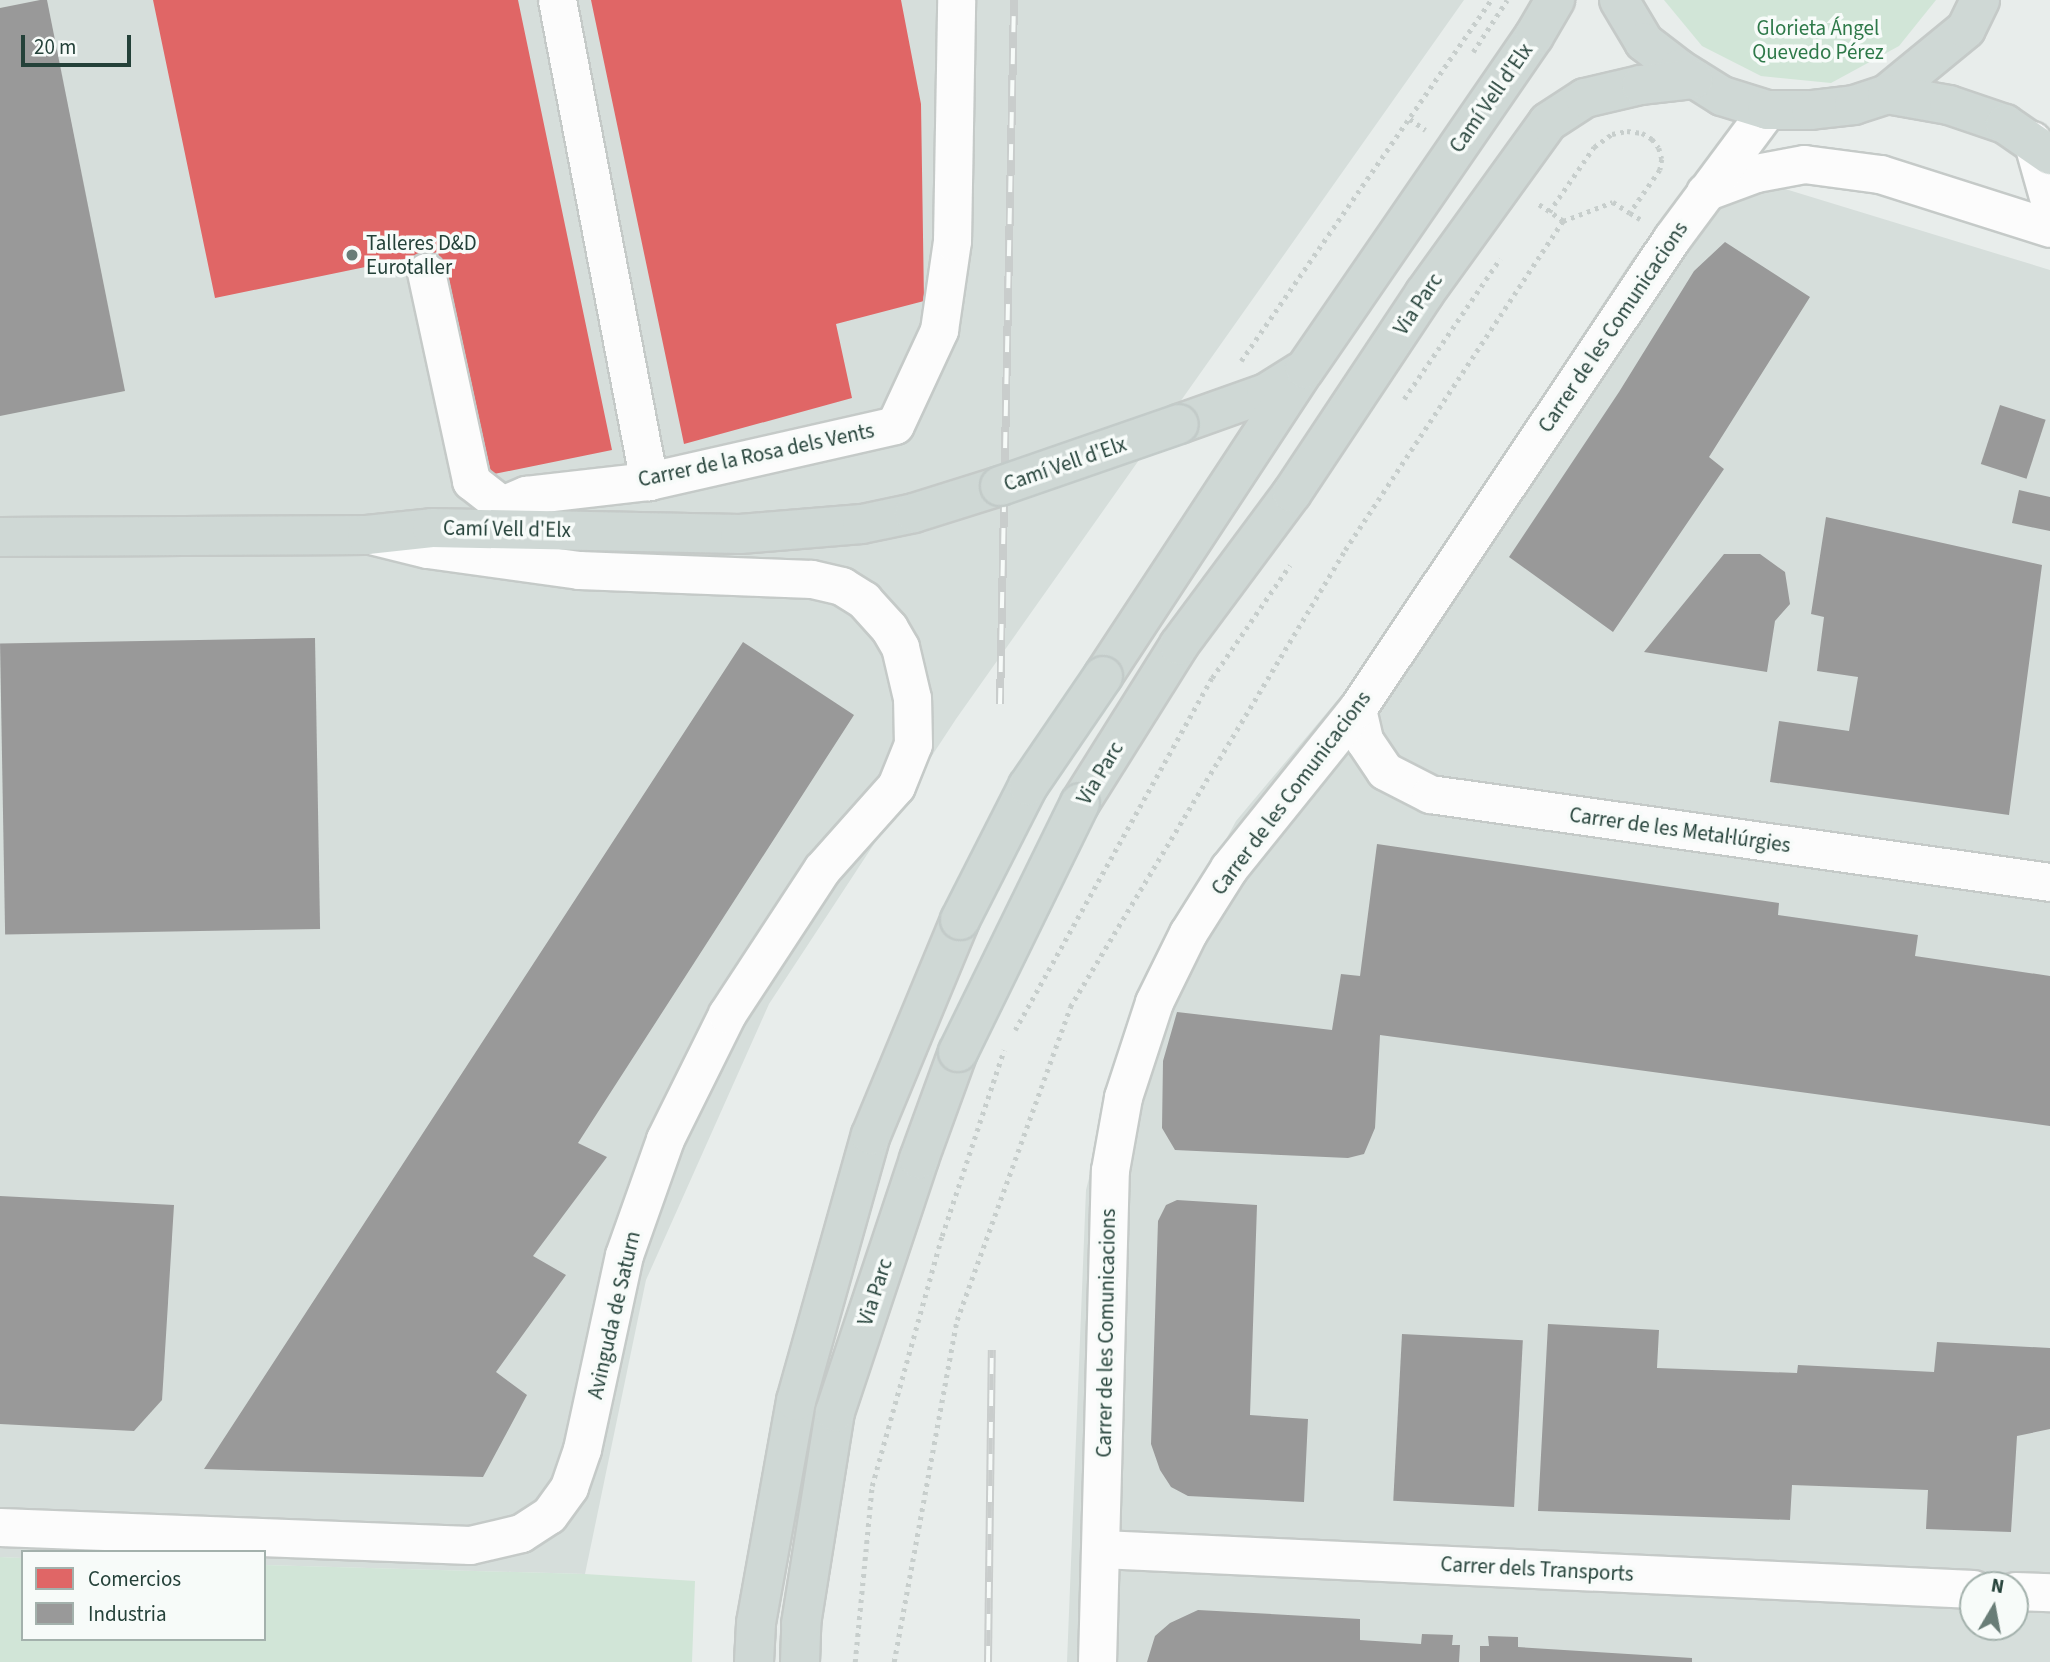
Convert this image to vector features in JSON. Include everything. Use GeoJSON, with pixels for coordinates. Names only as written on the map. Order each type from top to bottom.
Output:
{"type":"FeatureCollection","features":[{"type":"Feature","properties":{"kind":"main road","name":"Camí Vell d'Elx"},"geometry":{"type":"LineString","coordinates":[[0,537],[370,535],[502,517],[740,534],[830,528],[914,513],[1220,410],[1266,393],[1305,369],[1534,36],[1555,0]]}},
{"type":"Feature","properties":{"kind":"main road"},"geometry":{"type":"LineString","coordinates":[[1619,0],[1644,42],[1722,96],[1767,110],[1811,110],[1854,105],[1887,94],[1966,29],[1980,0]]}},
{"type":"Feature","properties":{"kind":"main road","name":"Via Parc"},"geometry":{"type":"LineString","coordinates":[[800,1662],[801,1624],[835,1412],[919,1158],[958,1052],[1080,803],[1179,645],[1292,493],[1424,294],[1522,182],[1548,122],[1585,98],[1641,85],[1694,79]]}},
{"type":"Feature","properties":{"kind":"main road"},"geometry":{"type":"LineString","coordinates":[[1887,94],[1949,105],[2005,124],[2041,147]]}},
{"type":"Feature","properties":{"kind":"main road"},"geometry":{"type":"LineString","coordinates":[[754,1662],[755,1623],[796,1401],[872,1135],[960,920],[1028,786],[1305,369]]}},
{"type":"Feature","properties":{"kind":"street"},"geometry":{"type":"LineString","coordinates":[[557,0],[649,481]]}},
{"type":"Feature","properties":{"kind":"street","name":"Carrer de la Rosa dels Vents"},"geometry":{"type":"LineString","coordinates":[[502,517],[526,495],[649,481],[895,425],[939,330],[952,241],[956,0]]}},
{"type":"Feature","properties":{"kind":"street","name":"Carrer de les Comunicacions"},"geometry":{"type":"LineString","coordinates":[[1097,1662],[1110,1170],[1123,1097],[1154,1002],[1188,933],[1229,868],[1357,709],[1705,192],[1767,110]]}},
{"type":"Feature","properties":{"kind":"street"},"geometry":{"type":"LineString","coordinates":[[2041,147],[2050,204]]}},
{"type":"Feature","properties":{"kind":"street"},"geometry":{"type":"LineString","coordinates":[[1705,192],[1756,173],[1804,164],[1880,174],[2050,228]]}},
{"type":"Feature","properties":{"kind":"street"},"geometry":{"type":"LineString","coordinates":[[426,272],[471,481],[502,517]]}},
{"type":"Feature","properties":{"kind":"street","name":"Camí Vell d'Elx"},"geometry":{"type":"LineString","coordinates":[[370,535],[427,549],[579,569],[811,579],[842,586],[864,600]]}},
{"type":"Feature","properties":{"kind":"street","name":"Avinguda de Saturn"},"geometry":{"type":"LineString","coordinates":[[0,1527],[470,1545],[520,1533],[549,1515],[569,1487],[582,1449],[624,1255],[665,1139],[727,1014],[822,869],[896,786],[914,744],[912,698],[900,647],[889,628],[864,600]]}},
{"type":"Feature","properties":{"kind":"street","name":"Carrer de les Metal·lúrgies"},"geometry":{"type":"LineString","coordinates":[[1357,709],[1364,740],[1385,771],[1430,794],[2050,882]]}},
{"type":"Feature","properties":{"kind":"street","name":"Carrer dels Transports"},"geometry":{"type":"LineString","coordinates":[[1101,1549],[1959,1588]]}},
{"type":"Feature","properties":{"kind":"street"},"geometry":{"type":"LineString","coordinates":[[2029,1591],[2050,1592]]}},
{"type":"Feature","properties":{"kind":"path"},"geometry":{"type":"LineString","coordinates":[[1220,410],[1233,372],[1491,0]]}},
{"type":"Feature","properties":{"kind":"path"},"geometry":{"type":"LineString","coordinates":[[1471,54],[1507,0]]}},
{"type":"Feature","properties":{"kind":"path"},"geometry":{"type":"LineString","coordinates":[[1549,212],[1594,147],[1602,139],[1627,131],[1642,133],[1652,139],[1659,148],[1661,159],[1660,170],[1630,213]]}},
{"type":"Feature","properties":{"kind":"path"},"geometry":{"type":"LineString","coordinates":[[1532,214],[1539,205],[1542,189],[1537,180],[1522,182],[1539,205],[1563,221]]}},
{"type":"Feature","properties":{"kind":"path"},"geometry":{"type":"LineString","coordinates":[[894,1662],[957,1320],[1070,1007],[1345,550],[1563,221],[1613,202],[1649,225]]}},
{"type":"Feature","properties":{"kind":"path"},"geometry":{"type":"LineString","coordinates":[[1402,402],[1505,252]]}},
{"type":"Feature","properties":{"kind":"path"},"geometry":{"type":"LineString","coordinates":[[1012,1034],[1212,678],[1291,563]]}},
{"type":"Feature","properties":{"kind":"path"},"geometry":{"type":"LineString","coordinates":[[855,1662],[872,1486],[942,1236],[1005,1046]]}},
{"type":"Feature","properties":{"kind":"shaded area"},"geometry":{"type":"Polygon","coordinates":[[[0,0],[1464,0],[956,719],[769,1004],[646,1280],[585,1574],[266,1565],[266,1550],[21,1550],[21,1558],[0,1557],[0,0]]]}},
{"type":"Feature","properties":{"kind":"shaded area"},"geometry":{"type":"Polygon","coordinates":[[[1782,188],[2050,270],[2050,1662],[1067,1662],[1086,1190],[1130,1016],[1236,821],[1356,678],[1633,258],[1673,211],[1782,188]]]}},
{"type":"Feature","properties":{"kind":"green space","name":"Glorieta Ángel Quevedo Pérez"},"geometry":{"type":"Polygon","coordinates":[[[1664,0],[1936,0],[1899,46],[1831,83],[1761,76],[1702,46],[1664,0]]]}},
{"type":"Feature","properties":{"kind":"green space"},"geometry":{"type":"Polygon","coordinates":[[[0,1557],[21,1558],[21,1641],[266,1641],[266,1565],[585,1574],[695,1581],[692,1662],[0,1662],[0,1557]]]}},
{"type":"Feature","properties":{"kind":"building: Comercios"},"geometry":{"type":"Polygon","coordinates":[[[153,0],[518,0],[612,450],[484,476],[438,252],[215,298],[153,0]]]}},
{"type":"Feature","properties":{"kind":"building: Comercios"},"geometry":{"type":"Polygon","coordinates":[[[591,0],[901,0],[921,104],[924,301],[836,324],[852,398],[684,444],[591,0]]]}},
{"type":"Feature","properties":{"kind":"building: Industria"},"geometry":{"type":"Polygon","coordinates":[[[47,0],[125,391],[0,416],[0,8],[47,0]]]}},
{"type":"Feature","properties":{"kind":"building: Industria"},"geometry":{"type":"Polygon","coordinates":[[[1725,242],[1810,297],[1709,457],[1724,469],[1613,632],[1509,557],[1619,392],[1694,271],[1725,242]]]}},
{"type":"Feature","properties":{"kind":"building: Industria"},"geometry":{"type":"Polygon","coordinates":[[[2000,405],[2046,420],[2026,479],[1981,464],[2000,405]]]}},
{"type":"Feature","properties":{"kind":"building: Industria"},"geometry":{"type":"Polygon","coordinates":[[[2019,490],[2050,497],[2050,531],[2012,523],[2019,490]]]}},
{"type":"Feature","properties":{"kind":"building: Industria"},"geometry":{"type":"Polygon","coordinates":[[[1826,517],[2042,565],[2009,815],[1770,782],[1779,721],[1849,731],[1858,677],[1817,671],[1824,617],[1811,614],[1826,517]]]}},
{"type":"Feature","properties":{"kind":"building: Industria"},"geometry":{"type":"Polygon","coordinates":[[[1724,554],[1760,554],[1785,572],[1790,604],[1775,621],[1767,672],[1644,652],[1724,554]]]}},
{"type":"Feature","properties":{"kind":"building: Industria"},"geometry":{"type":"Polygon","coordinates":[[[315,638],[320,929],[5,934],[0,643],[315,638]]]}},
{"type":"Feature","properties":{"kind":"building: Industria"},"geometry":{"type":"Polygon","coordinates":[[[743,642],[854,715],[578,1143],[607,1157],[533,1256],[566,1275],[496,1372],[527,1395],[483,1477],[204,1469],[743,642]]]}},
{"type":"Feature","properties":{"kind":"building: Industria"},"geometry":{"type":"Polygon","coordinates":[[[1377,844],[1779,903],[1778,915],[1918,935],[1915,956],[2050,976],[2050,1126],[1380,1035],[1375,1128],[1364,1154],[1348,1158],[1175,1150],[1162,1128],[1163,1061],[1177,1012],[1332,1030],[1341,974],[1360,976],[1377,844]]]}},
{"type":"Feature","properties":{"kind":"building: Industria"},"geometry":{"type":"Polygon","coordinates":[[[0,1196],[174,1205],[162,1400],[134,1431],[0,1424],[0,1196]]]}},
{"type":"Feature","properties":{"kind":"building: Industria"},"geometry":{"type":"Polygon","coordinates":[[[1177,1200],[1257,1205],[1250,1415],[1308,1419],[1304,1502],[1188,1496],[1171,1487],[1160,1470],[1151,1444],[1158,1221],[1166,1205],[1177,1200]]]}},
{"type":"Feature","properties":{"kind":"building: Industria"},"geometry":{"type":"Polygon","coordinates":[[[1548,1324],[1659,1330],[1657,1368],[1797,1373],[1798,1365],[1934,1372],[1937,1342],[2050,1348],[2050,1429],[2017,1436],[2011,1532],[1926,1529],[1928,1490],[1792,1485],[1790,1520],[1538,1511],[1548,1324]]]}},
{"type":"Feature","properties":{"kind":"building: Industria"},"geometry":{"type":"Polygon","coordinates":[[[1402,1334],[1523,1340],[1514,1507],[1393,1501],[1402,1334]]]}},
{"type":"Feature","properties":{"kind":"building: Industria"},"geometry":{"type":"Polygon","coordinates":[[[1198,1610],[1360,1619],[1360,1640],[1421,1644],[1422,1634],[1453,1635],[1452,1645],[1460,1645],[1459,1662],[1147,1662],[1155,1636],[1170,1623],[1198,1610]]]}},
{"type":"Feature","properties":{"kind":"building: Industria"},"geometry":{"type":"Polygon","coordinates":[[[1488,1636],[1518,1637],[1518,1647],[1692,1658],[1692,1662],[1480,1662],[1480,1646],[1489,1646],[1488,1636]]]}},
{"type":"Feature","properties":{"kind":"railway"},"geometry":{"type":"LineString","coordinates":[[1000,704],[1014,0]]}},
{"type":"Feature","properties":{"kind":"railway"},"geometry":{"type":"LineString","coordinates":[[988,1662],[992,1350]]}},
{"type":"Feature","properties":{"kind":"place","name":"Talleres D&D Eurotaller"},"geometry":{"type":"Point","coordinates":[352,255]}}]}
